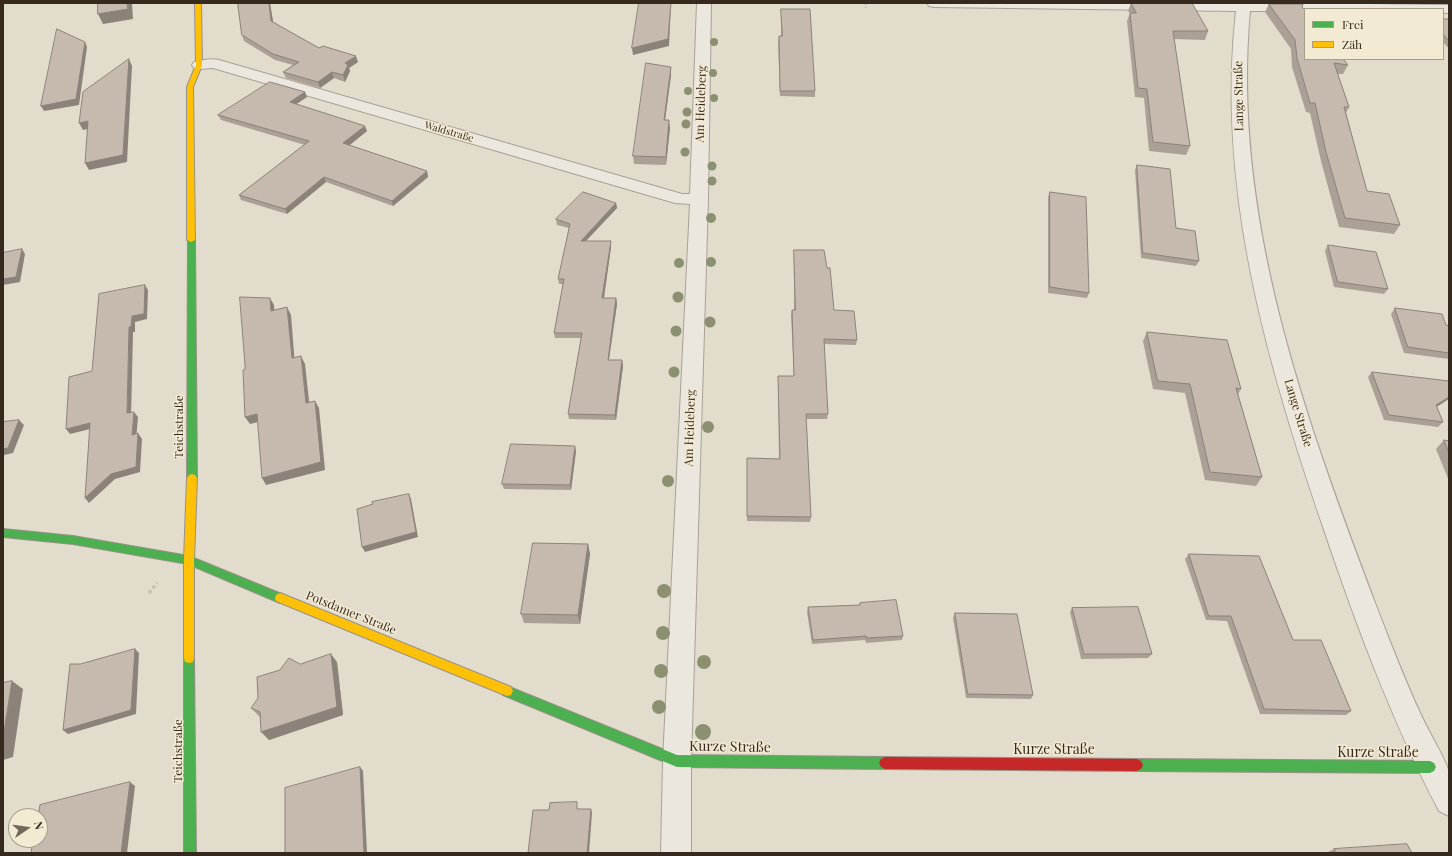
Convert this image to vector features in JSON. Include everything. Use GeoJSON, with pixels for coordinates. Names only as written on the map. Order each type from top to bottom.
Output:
{"type":"FeatureCollection","features":[{"type":"Feature","properties":{"kind":"street","name":"Teichstraße"},"geometry":{"type":"LineString","coordinates":[[190,853],[189,560],[192,505],[190,87],[199,65],[198,3]]}},
{"type":"Feature","properties":{"kind":"street","name":"Am Heideberg"},"geometry":{"type":"LineString","coordinates":[[676,853],[677,761],[699,199],[704,3]]}},
{"type":"Feature","properties":{"kind":"street"},"geometry":{"type":"LineString","coordinates":[[934,3],[1243,5],[1398,8]]}},
{"type":"Feature","properties":{"kind":"street","name":"Lange Straße"},"geometry":{"type":"LineString","coordinates":[[1243,5],[1238,62],[1240,148],[1244,183],[1269,312],[1297,412],[1323,493],[1396,693],[1430,767],[1449,802]]}},
{"type":"Feature","properties":{"kind":"street","name":"Waldstraße"},"geometry":{"type":"LineString","coordinates":[[199,65],[214,63],[227,66],[681,199],[699,199]]}},
{"type":"Feature","properties":{"kind":"street","name":"Potsdamer Straße"},"geometry":{"type":"LineString","coordinates":[[3,533],[134,549],[189,560],[677,761]]}},
{"type":"Feature","properties":{"kind":"street","name":"Kurze Straße"},"geometry":{"type":"LineString","coordinates":[[677,761],[1430,767]]}},
{"type":"Feature","properties":{"kind":"path"},"geometry":{"type":"LineString","coordinates":[[865,3],[866,8]]}},
{"type":"Feature","properties":{"kind":"building"},"geometry":{"type":"Polygon","coordinates":[[[98,3],[127,3],[128,9],[98,14],[98,3]]]}},
{"type":"Feature","properties":{"kind":"building"},"geometry":{"type":"Polygon","coordinates":[[[238,3],[269,3],[271,21],[319,48],[323,46],[356,56],[345,63],[348,65],[343,75],[332,72],[318,82],[283,72],[299,62],[273,54],[242,35],[238,3]]]}},
{"type":"Feature","properties":{"kind":"building"},"geometry":{"type":"Polygon","coordinates":[[[639,3],[671,3],[668,39],[632,48],[639,3]]]}},
{"type":"Feature","properties":{"kind":"building"},"geometry":{"type":"Polygon","coordinates":[[[1131,3],[1192,3],[1208,31],[1173,31],[1190,146],[1153,142],[1147,89],[1138,88],[1130,13],[1136,13],[1131,3]]]}},
{"type":"Feature","properties":{"kind":"building"},"geometry":{"type":"Polygon","coordinates":[[[1269,4],[1303,4],[1304,60],[1344,60],[1348,65],[1334,63],[1349,107],[1344,107],[1367,191],[1389,194],[1400,225],[1345,218],[1326,152],[1315,103],[1310,103],[1297,58],[1295,40],[1269,4]]]}},
{"type":"Feature","properties":{"kind":"building"},"geometry":{"type":"Polygon","coordinates":[[[781,9],[810,9],[815,91],[780,91],[779,36],[782,36],[781,9]]]}},
{"type":"Feature","properties":{"kind":"building"},"geometry":{"type":"Polygon","coordinates":[[[1444,19],[1449,19],[1449,41],[1444,35],[1444,19]]]}},
{"type":"Feature","properties":{"kind":"building"},"geometry":{"type":"Polygon","coordinates":[[[57,29],[85,42],[76,99],[41,106],[57,29]]]}},
{"type":"Feature","properties":{"kind":"building"},"geometry":{"type":"Polygon","coordinates":[[[129,59],[123,155],[85,163],[88,121],[79,123],[83,92],[129,59]]]}},
{"type":"Feature","properties":{"kind":"building"},"geometry":{"type":"Polygon","coordinates":[[[646,63],[671,67],[664,120],[669,120],[666,157],[633,156],[646,63]]]}},
{"type":"Feature","properties":{"kind":"building"},"geometry":{"type":"Polygon","coordinates":[[[270,82],[305,92],[290,102],[365,126],[343,143],[427,171],[392,201],[324,177],[285,209],[239,195],[309,141],[218,115],[270,82]]]}},
{"type":"Feature","properties":{"kind":"building"},"geometry":{"type":"Polygon","coordinates":[[[1137,165],[1170,169],[1176,228],[1195,231],[1199,261],[1143,253],[1137,165]]]}},
{"type":"Feature","properties":{"kind":"building"},"geometry":{"type":"Polygon","coordinates":[[[583,192],[616,203],[581,241],[611,241],[602,298],[616,298],[608,360],[622,360],[615,415],[568,414],[582,333],[554,333],[564,279],[558,279],[570,224],[556,219],[583,192]]]}},
{"type":"Feature","properties":{"kind":"building"},"geometry":{"type":"Polygon","coordinates":[[[1050,192],[1086,197],[1089,293],[1050,287],[1050,192]]]}},
{"type":"Feature","properties":{"kind":"building"},"geometry":{"type":"Polygon","coordinates":[[[1328,245],[1376,252],[1388,289],[1338,282],[1328,245]]]}},
{"type":"Feature","properties":{"kind":"building"},"geometry":{"type":"Polygon","coordinates":[[[22,249],[16,277],[3,279],[3,253],[22,249]]]}},
{"type":"Feature","properties":{"kind":"building"},"geometry":{"type":"Polygon","coordinates":[[[794,250],[824,250],[827,268],[830,268],[834,310],[854,311],[857,340],[824,339],[828,414],[806,414],[811,517],[747,516],[747,458],[780,459],[778,376],[794,376],[792,310],[795,310],[794,250]]]}},
{"type":"Feature","properties":{"kind":"building"},"geometry":{"type":"Polygon","coordinates":[[[145,285],[144,314],[132,316],[131,327],[129,327],[127,413],[134,412],[132,435],[138,433],[136,467],[111,474],[85,498],[90,423],[66,429],[69,377],[92,371],[99,294],[145,285]]]}},
{"type":"Feature","properties":{"kind":"building"},"geometry":{"type":"Polygon","coordinates":[[[240,297],[270,298],[271,311],[287,307],[292,358],[301,356],[306,403],[315,401],[321,462],[262,478],[257,414],[245,417],[243,370],[245,369],[240,297]]]}},
{"type":"Feature","properties":{"kind":"building"},"geometry":{"type":"Polygon","coordinates":[[[1395,308],[1442,314],[1446,325],[1449,326],[1449,353],[1408,347],[1395,308]]]}},
{"type":"Feature","properties":{"kind":"building"},"geometry":{"type":"Polygon","coordinates":[[[1147,332],[1227,340],[1241,389],[1236,388],[1262,477],[1210,472],[1190,384],[1158,381],[1147,332]]]}},
{"type":"Feature","properties":{"kind":"building"},"geometry":{"type":"Polygon","coordinates":[[[1372,372],[1449,381],[1449,397],[1436,405],[1443,422],[1389,415],[1372,372]]]}},
{"type":"Feature","properties":{"kind":"building"},"geometry":{"type":"Polygon","coordinates":[[[19,420],[8,448],[3,449],[3,422],[19,420]]]}},
{"type":"Feature","properties":{"kind":"building"},"geometry":{"type":"Polygon","coordinates":[[[1444,440],[1449,441],[1449,452],[1444,440]]]}},
{"type":"Feature","properties":{"kind":"building"},"geometry":{"type":"Polygon","coordinates":[[[511,444],[575,446],[570,485],[502,484],[511,444]]]}},
{"type":"Feature","properties":{"kind":"building"},"geometry":{"type":"Polygon","coordinates":[[[409,494],[416,532],[362,547],[357,509],[373,504],[372,502],[409,494]]]}},
{"type":"Feature","properties":{"kind":"building"},"geometry":{"type":"Polygon","coordinates":[[[533,543],[588,544],[578,615],[521,614],[533,543]]]}},
{"type":"Feature","properties":{"kind":"building"},"geometry":{"type":"Polygon","coordinates":[[[1189,554],[1259,556],[1293,640],[1321,640],[1351,711],[1264,709],[1231,616],[1209,616],[1189,554]]]}},
{"type":"Feature","properties":{"kind":"building"},"geometry":{"type":"Polygon","coordinates":[[[896,600],[903,636],[867,638],[866,636],[813,640],[808,607],[860,605],[860,603],[896,600]]]}},
{"type":"Feature","properties":{"kind":"building"},"geometry":{"type":"Polygon","coordinates":[[[1138,607],[1152,654],[1084,654],[1072,608],[1138,607]]]}},
{"type":"Feature","properties":{"kind":"building"},"geometry":{"type":"Polygon","coordinates":[[[955,613],[1017,614],[1033,695],[968,694],[955,613]]]}},
{"type":"Feature","properties":{"kind":"building"},"geometry":{"type":"Polygon","coordinates":[[[135,649],[131,710],[63,730],[70,664],[80,664],[135,649]]]}},
{"type":"Feature","properties":{"kind":"building"},"geometry":{"type":"Polygon","coordinates":[[[331,654],[337,707],[261,732],[260,712],[251,708],[258,698],[257,677],[280,670],[289,658],[300,664],[331,654]]]}},
{"type":"Feature","properties":{"kind":"building"},"geometry":{"type":"Polygon","coordinates":[[[12,681],[3,738],[3,683],[12,681]]]}},
{"type":"Feature","properties":{"kind":"building"},"geometry":{"type":"Polygon","coordinates":[[[360,767],[364,853],[285,853],[285,788],[360,767]]]}},
{"type":"Feature","properties":{"kind":"building"},"geometry":{"type":"Polygon","coordinates":[[[130,782],[121,853],[31,853],[32,848],[48,848],[48,808],[39,808],[40,805],[130,782]]]}},
{"type":"Feature","properties":{"kind":"building"},"geometry":{"type":"Polygon","coordinates":[[[577,802],[577,809],[591,809],[587,853],[528,853],[533,810],[549,810],[550,803],[577,802]]]}},
{"type":"Feature","properties":{"kind":"building"},"geometry":{"type":"Polygon","coordinates":[[[1407,844],[1412,853],[1336,853],[1334,849],[1407,844]]]}},
{"type":"Feature","properties":{"kind":"traffic: fast"},"geometry":{"type":"LineString","coordinates":[[191,240],[192,478]]}},
{"type":"Feature","properties":{"kind":"traffic: fast"},"geometry":{"type":"LineString","coordinates":[[3,533],[73,540],[189,560],[280,598]]}},
{"type":"Feature","properties":{"kind":"traffic: fast"},"geometry":{"type":"LineString","coordinates":[[189,658],[190,853]]}},
{"type":"Feature","properties":{"kind":"traffic: fast"},"geometry":{"type":"LineString","coordinates":[[507,691],[677,761],[885,763]]}},
{"type":"Feature","properties":{"kind":"traffic: fast"},"geometry":{"type":"LineString","coordinates":[[1137,765],[1430,767]]}},
{"type":"Feature","properties":{"kind":"traffic: slow"},"geometry":{"type":"LineString","coordinates":[[191,240],[190,87],[199,65],[198,3]]}},
{"type":"Feature","properties":{"kind":"traffic: slow"},"geometry":{"type":"LineString","coordinates":[[189,658],[189,560],[192,478]]}},
{"type":"Feature","properties":{"kind":"traffic: slow"},"geometry":{"type":"LineString","coordinates":[[280,598],[507,691]]}},
{"type":"Feature","properties":{"kind":"traffic: jam"},"geometry":{"type":"LineString","coordinates":[[885,763],[1137,765]]}}]}
